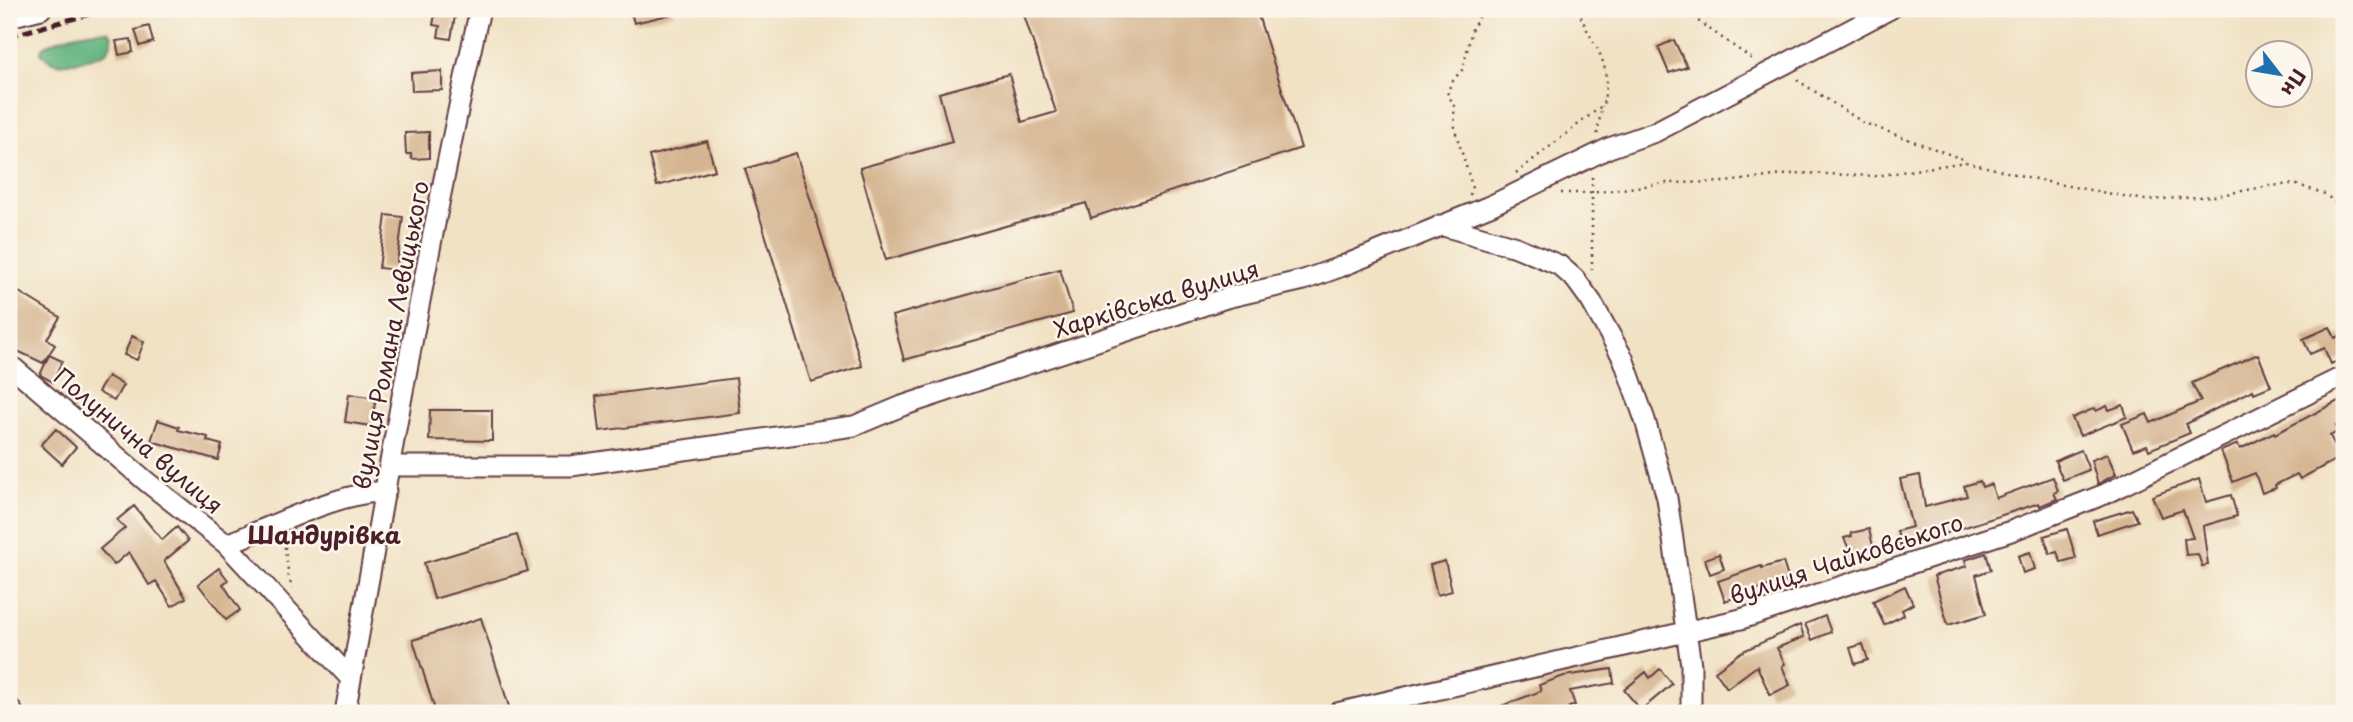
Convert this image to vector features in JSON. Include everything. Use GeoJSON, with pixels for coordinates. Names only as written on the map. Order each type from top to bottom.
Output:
{"type":"FeatureCollection","features":[{"type":"Feature","properties":{"kind":"street"},"geometry":{"type":"LineString","coordinates":[[9,17],[41,9]]}},
{"type":"Feature","properties":{"kind":"street","name":"вулиця Романа Левицького"},"geometry":{"type":"LineString","coordinates":[[345,713],[411,344],[480,9]]}},
{"type":"Feature","properties":{"kind":"street","name":"Харківська вулиця"},"geometry":{"type":"LineString","coordinates":[[391,466],[571,466],[854,426],[902,405],[1226,298],[1304,280],[1492,205],[1594,156],[1655,132],[1890,9]]}},
{"type":"Feature","properties":{"kind":"street"},"geometry":{"type":"LineString","coordinates":[[1440,225],[1550,260],[1574,279],[1591,301],[1623,358],[1646,420],[1671,522],[1691,678],[1691,713]]}},
{"type":"Feature","properties":{"kind":"street","name":"Полунична вулиця"},"geometry":{"type":"LineString","coordinates":[[9,364],[147,482],[226,544],[351,680]]}},
{"type":"Feature","properties":{"kind":"street","name":"вулиця Чайковського"},"geometry":{"type":"LineString","coordinates":[[1337,713],[1686,633],[1789,604],[2061,512],[2139,478],[2344,376]]}},
{"type":"Feature","properties":{"kind":"street"},"geometry":{"type":"LineString","coordinates":[[226,544],[348,498],[386,491]]}},
{"type":"Feature","properties":{"kind":"street"},"geometry":{"type":"LineString","coordinates":[[9,707],[13,713]]}},
{"type":"Feature","properties":{"kind":"path"},"geometry":{"type":"LineString","coordinates":[[1464,216],[1472,186],[1455,130],[1454,106],[1447,92],[1463,69],[1472,29],[1484,9]]}},
{"type":"Feature","properties":{"kind":"path"},"geometry":{"type":"LineString","coordinates":[[1578,9],[1598,48],[1606,69],[1607,85],[1594,156],[1591,193],[1591,301]]}},
{"type":"Feature","properties":{"kind":"path"},"geometry":{"type":"LineString","coordinates":[[1681,9],[1736,49],[1796,79],[1864,123],[1966,162],[2035,179],[2145,200],[2215,196],[2294,184],[2323,192],[2344,214]]}},
{"type":"Feature","properties":{"kind":"path"},"geometry":{"type":"LineString","coordinates":[[1511,179],[1526,164],[1603,105]]}},
{"type":"Feature","properties":{"kind":"path"},"geometry":{"type":"LineString","coordinates":[[1555,192],[1591,193],[1667,183],[1725,182],[1800,173],[1876,176],[1966,162]]}},
{"type":"Feature","properties":{"kind":"path"},"geometry":{"type":"LineString","coordinates":[[281,523],[289,579],[294,591]]}},
{"type":"Feature","properties":{"kind":"green space"},"geometry":{"type":"Polygon","coordinates":[[[108,31],[112,36],[110,47],[96,57],[55,63],[41,52],[42,48],[65,38],[82,33],[108,31]]]}},
{"type":"Feature","properties":{"kind":"building"},"geometry":{"type":"Polygon","coordinates":[[[436,9],[456,10],[451,39],[438,37],[440,26],[433,25],[436,9]]]}},
{"type":"Feature","properties":{"kind":"building"},"geometry":{"type":"Polygon","coordinates":[[[630,9],[672,9],[673,14],[634,23],[630,9]]]}},
{"type":"Feature","properties":{"kind":"building"},"geometry":{"type":"Polygon","coordinates":[[[1022,9],[1256,9],[1301,148],[1091,218],[1086,203],[886,260],[860,168],[952,142],[939,93],[1009,74],[1022,122],[1056,112],[1022,9]]]}},
{"type":"Feature","properties":{"kind":"building"},"geometry":{"type":"Polygon","coordinates":[[[149,26],[153,42],[140,46],[135,30],[149,26]]]}},
{"type":"Feature","properties":{"kind":"building"},"geometry":{"type":"Polygon","coordinates":[[[131,39],[133,52],[119,55],[116,41],[131,39]]]}},
{"type":"Feature","properties":{"kind":"building"},"geometry":{"type":"Polygon","coordinates":[[[1674,40],[1687,67],[1669,73],[1658,47],[1674,40]]]}},
{"type":"Feature","properties":{"kind":"building"},"geometry":{"type":"Polygon","coordinates":[[[442,71],[442,90],[412,91],[411,73],[442,71]]]}},
{"type":"Feature","properties":{"kind":"building"},"geometry":{"type":"Polygon","coordinates":[[[429,132],[429,158],[412,159],[411,154],[406,154],[405,133],[429,132]]]}},
{"type":"Feature","properties":{"kind":"building"},"geometry":{"type":"Polygon","coordinates":[[[707,141],[715,170],[657,186],[649,156],[707,141]]]}},
{"type":"Feature","properties":{"kind":"building"},"geometry":{"type":"Polygon","coordinates":[[[796,153],[862,366],[811,382],[745,169],[796,153]]]}},
{"type":"Feature","properties":{"kind":"building"},"geometry":{"type":"Polygon","coordinates":[[[386,215],[403,217],[396,270],[379,268],[386,215]]]}},
{"type":"Feature","properties":{"kind":"building"},"geometry":{"type":"Polygon","coordinates":[[[1060,269],[1073,313],[904,360],[892,316],[1060,269]]]}},
{"type":"Feature","properties":{"kind":"building"},"geometry":{"type":"Polygon","coordinates":[[[9,286],[60,317],[47,339],[55,345],[43,363],[9,347],[9,286]]]}},
{"type":"Feature","properties":{"kind":"building"},"geometry":{"type":"Polygon","coordinates":[[[2330,327],[2335,338],[2344,334],[2344,358],[2331,364],[2324,348],[2310,354],[2303,339],[2330,327]]]}},
{"type":"Feature","properties":{"kind":"building"},"geometry":{"type":"Polygon","coordinates":[[[132,336],[144,342],[137,360],[124,355],[132,336]]]}},
{"type":"Feature","properties":{"kind":"building"},"geometry":{"type":"Polygon","coordinates":[[[2258,354],[2271,386],[2254,393],[2253,390],[2186,424],[2190,433],[2149,450],[2147,445],[2133,450],[2122,424],[2147,414],[2151,423],[2201,401],[2192,383],[2258,354]]]}},
{"type":"Feature","properties":{"kind":"building"},"geometry":{"type":"Polygon","coordinates":[[[49,355],[62,361],[53,382],[40,375],[49,355]]]}},
{"type":"Feature","properties":{"kind":"building"},"geometry":{"type":"Polygon","coordinates":[[[108,376],[123,385],[114,401],[98,392],[108,376]]]}},
{"type":"Feature","properties":{"kind":"building"},"geometry":{"type":"Polygon","coordinates":[[[736,378],[740,413],[600,431],[596,396],[736,378]]]}},
{"type":"Feature","properties":{"kind":"building"},"geometry":{"type":"Polygon","coordinates":[[[349,394],[376,398],[371,426],[345,422],[349,394]]]}},
{"type":"Feature","properties":{"kind":"building"},"geometry":{"type":"Polygon","coordinates":[[[2344,398],[2344,421],[2336,426],[2339,431],[2330,436],[2341,457],[2300,479],[2297,474],[2275,485],[2276,488],[2262,493],[2255,473],[2233,482],[2221,451],[2238,444],[2240,449],[2274,432],[2275,434],[2344,398]]]}},
{"type":"Feature","properties":{"kind":"building"},"geometry":{"type":"Polygon","coordinates":[[[2123,405],[2127,417],[2080,436],[2072,418],[2095,408],[2096,411],[2107,406],[2109,410],[2123,405]]]}},
{"type":"Feature","properties":{"kind":"building"},"geometry":{"type":"Polygon","coordinates":[[[430,410],[492,410],[492,441],[429,440],[430,410]]]}},
{"type":"Feature","properties":{"kind":"building"},"geometry":{"type":"Polygon","coordinates":[[[158,420],[179,427],[178,430],[208,437],[207,441],[222,445],[218,460],[151,441],[158,420]]]}},
{"type":"Feature","properties":{"kind":"building"},"geometry":{"type":"Polygon","coordinates":[[[56,429],[76,447],[62,464],[41,445],[56,429]]]}},
{"type":"Feature","properties":{"kind":"building"},"geometry":{"type":"Polygon","coordinates":[[[2081,450],[2089,470],[2063,480],[2055,461],[2081,450]]]}},
{"type":"Feature","properties":{"kind":"building"},"geometry":{"type":"Polygon","coordinates":[[[2107,454],[2116,474],[2098,484],[2091,460],[2107,454]]]}},
{"type":"Feature","properties":{"kind":"building"},"geometry":{"type":"Polygon","coordinates":[[[1920,475],[1925,507],[1967,496],[1964,486],[1980,481],[1982,487],[1991,484],[1996,498],[2053,477],[2058,491],[2054,493],[2057,499],[1901,548],[1897,531],[1912,527],[1900,479],[1920,475]]]}},
{"type":"Feature","properties":{"kind":"building"},"geometry":{"type":"Polygon","coordinates":[[[2199,479],[2206,502],[2231,495],[2237,516],[2203,526],[2208,565],[2202,566],[2198,554],[2186,555],[2184,539],[2193,538],[2183,510],[2161,517],[2152,496],[2199,479]]]}},
{"type":"Feature","properties":{"kind":"building"},"geometry":{"type":"Polygon","coordinates":[[[134,506],[162,540],[177,527],[188,541],[164,561],[186,598],[172,606],[156,581],[149,585],[129,552],[114,565],[100,549],[125,528],[117,520],[134,506]]]}},
{"type":"Feature","properties":{"kind":"building"},"geometry":{"type":"Polygon","coordinates":[[[2132,509],[2138,521],[2097,534],[2093,521],[2132,509]]]}},
{"type":"Feature","properties":{"kind":"building"},"geometry":{"type":"Polygon","coordinates":[[[1869,529],[1875,555],[1854,560],[1844,538],[1852,536],[1851,533],[1869,529]]]}},
{"type":"Feature","properties":{"kind":"building"},"geometry":{"type":"Polygon","coordinates":[[[2067,529],[2076,558],[2061,562],[2057,552],[2050,554],[2044,536],[2067,529]]]}},
{"type":"Feature","properties":{"kind":"building"},"geometry":{"type":"Polygon","coordinates":[[[517,535],[528,571],[434,599],[424,563],[517,535]]]}},
{"type":"Feature","properties":{"kind":"building"},"geometry":{"type":"Polygon","coordinates":[[[2030,552],[2035,569],[2023,573],[2018,556],[2030,552]]]}},
{"type":"Feature","properties":{"kind":"building"},"geometry":{"type":"Polygon","coordinates":[[[1986,553],[1991,570],[1976,575],[1986,614],[1948,625],[1934,576],[1967,566],[1965,560],[1986,553]]]}},
{"type":"Feature","properties":{"kind":"building"},"geometry":{"type":"Polygon","coordinates":[[[1719,554],[1724,569],[1710,574],[1705,559],[1719,554]]]}},
{"type":"Feature","properties":{"kind":"building"},"geometry":{"type":"Polygon","coordinates":[[[1445,561],[1452,591],[1437,595],[1430,565],[1445,561]]]}},
{"type":"Feature","properties":{"kind":"building"},"geometry":{"type":"Polygon","coordinates":[[[1783,562],[1789,581],[1725,601],[1718,581],[1761,566],[1762,568],[1783,562]]]}},
{"type":"Feature","properties":{"kind":"building"},"geometry":{"type":"Polygon","coordinates":[[[219,568],[228,580],[223,584],[240,610],[226,620],[198,584],[219,568]]]}},
{"type":"Feature","properties":{"kind":"building"},"geometry":{"type":"Polygon","coordinates":[[[1905,586],[1913,604],[1902,610],[1904,615],[1884,625],[1873,601],[1905,586]]]}},
{"type":"Feature","properties":{"kind":"building"},"geometry":{"type":"Polygon","coordinates":[[[1825,616],[1831,632],[1812,640],[1805,624],[1825,616]]]}},
{"type":"Feature","properties":{"kind":"building"},"geometry":{"type":"Polygon","coordinates":[[[481,618],[511,713],[436,713],[413,640],[481,618]]]}},
{"type":"Feature","properties":{"kind":"building"},"geometry":{"type":"Polygon","coordinates":[[[1800,625],[1804,637],[1777,648],[1785,664],[1782,666],[1790,685],[1770,695],[1757,666],[1727,688],[1715,671],[1741,652],[1800,625]]]}},
{"type":"Feature","properties":{"kind":"building"},"geometry":{"type":"Polygon","coordinates":[[[1863,644],[1868,660],[1855,664],[1850,648],[1863,644]]]}},
{"type":"Feature","properties":{"kind":"building"},"geometry":{"type":"Polygon","coordinates":[[[1612,669],[1614,683],[1570,691],[1575,705],[1569,707],[1571,713],[1483,713],[1541,691],[1539,685],[1564,676],[1612,669]]]}},
{"type":"Feature","properties":{"kind":"building"},"geometry":{"type":"Polygon","coordinates":[[[1660,669],[1672,684],[1641,710],[1624,690],[1646,672],[1650,678],[1660,669]]]}},
{"type":"Feature","properties":{"kind":"railway"},"geometry":{"type":"LineString","coordinates":[[9,36],[109,9]]}},
{"type":"Feature","properties":{"kind":"district","name":"Шандурівка"},"geometry":{"type":"Point","coordinates":[324,534]}}]}
